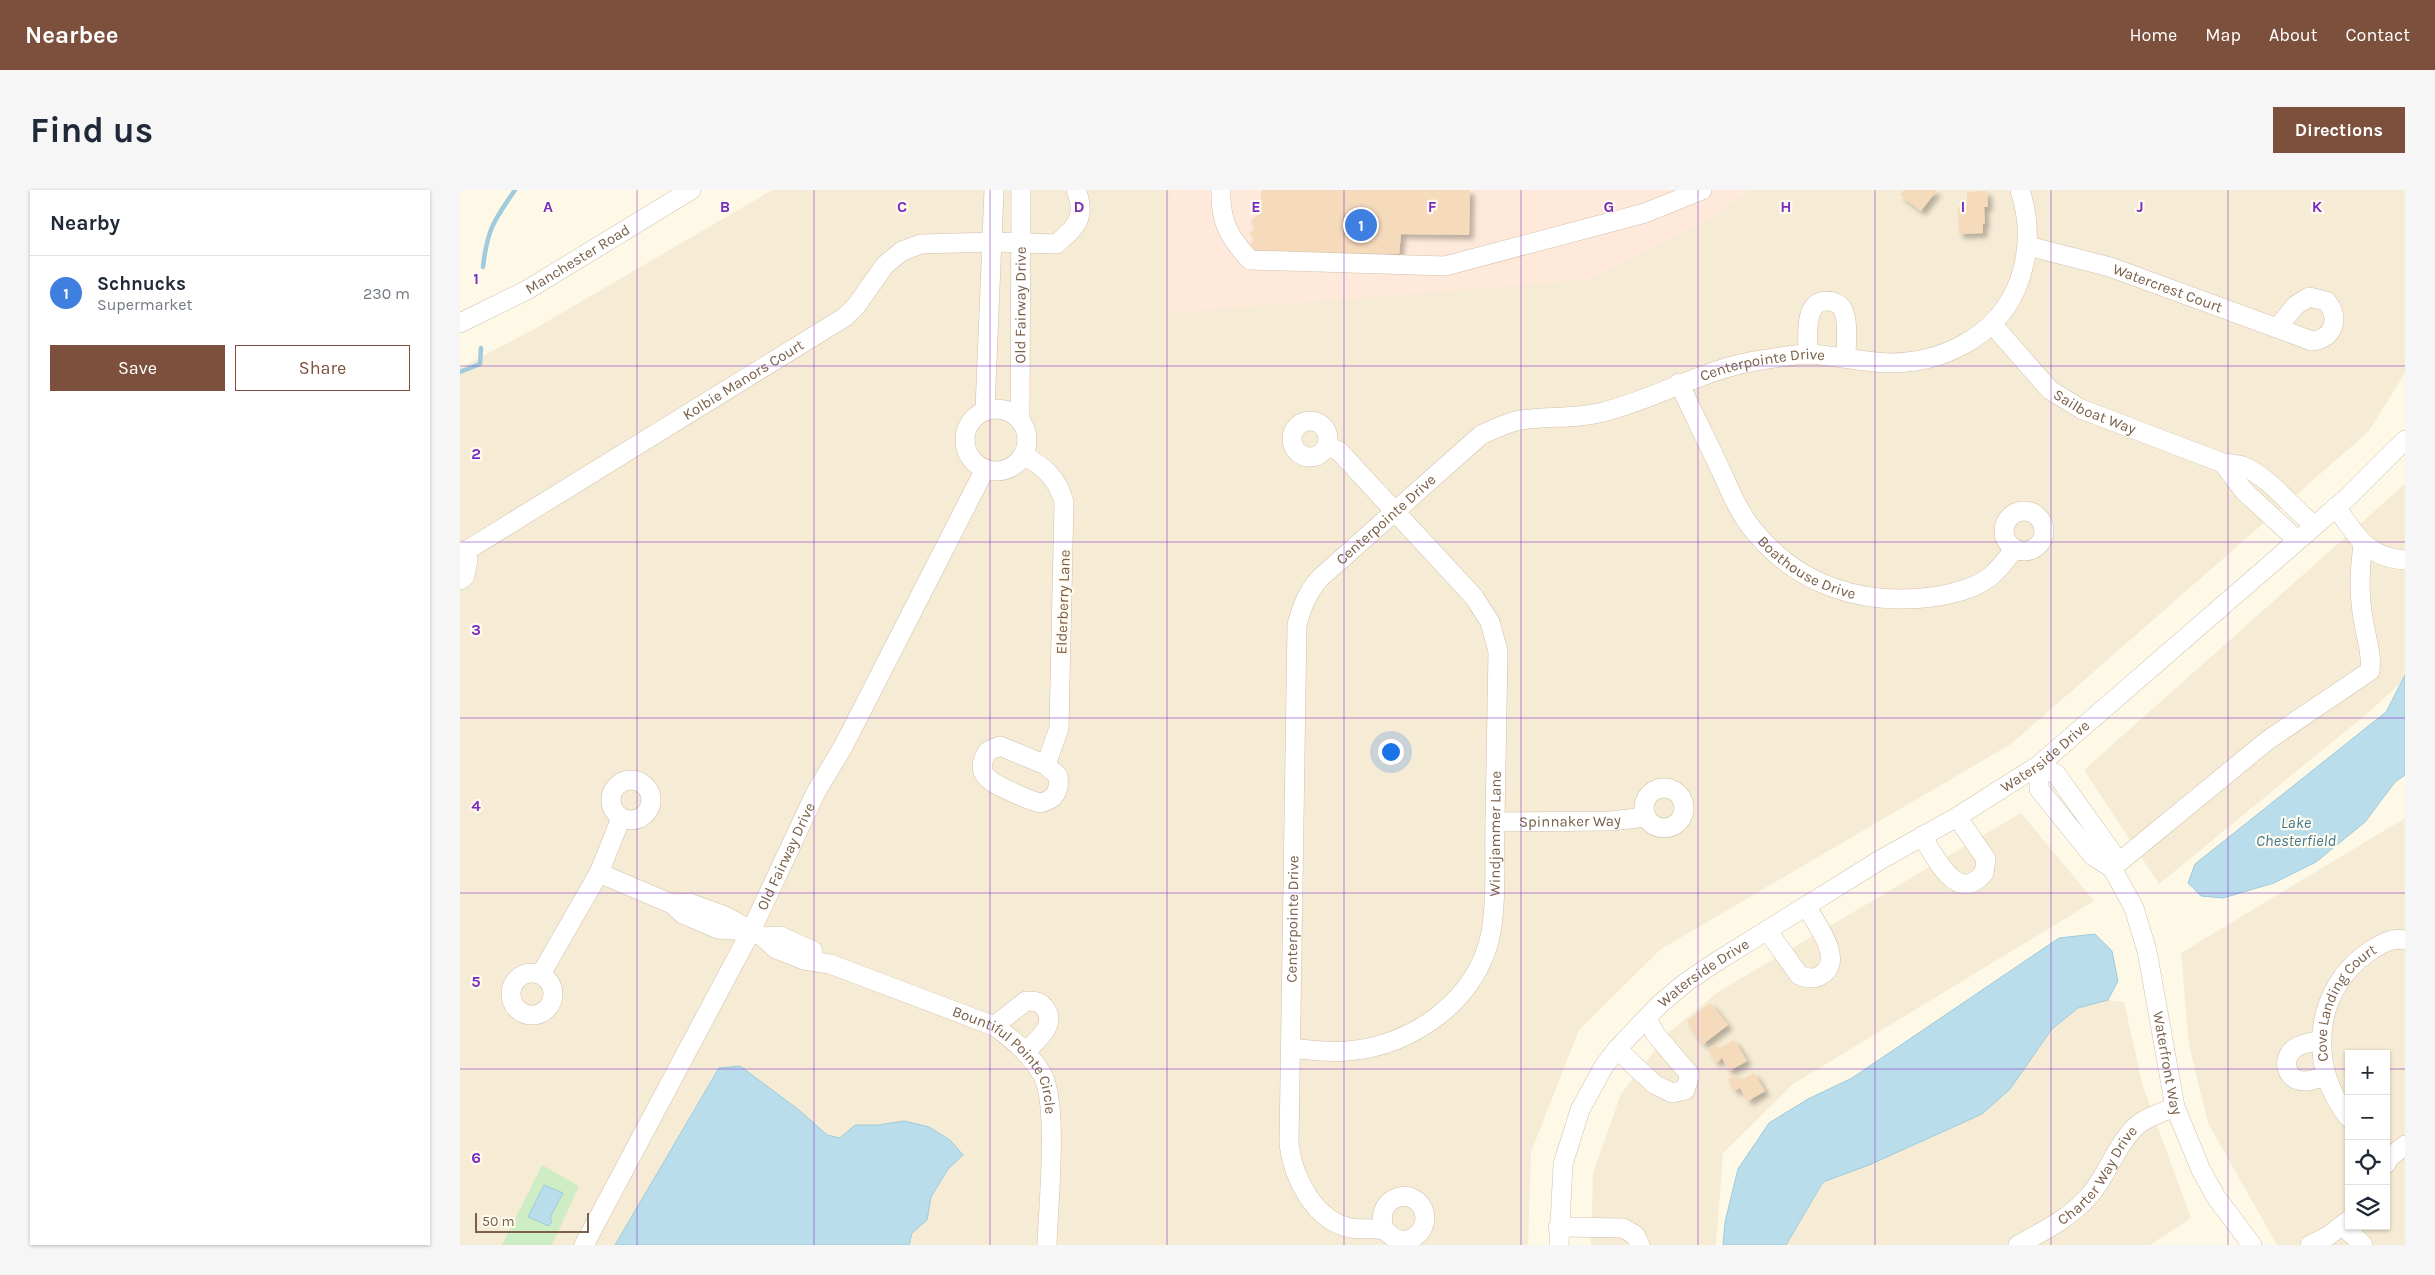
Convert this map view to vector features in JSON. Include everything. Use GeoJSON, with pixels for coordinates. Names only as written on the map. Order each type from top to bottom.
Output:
{"type":"FeatureCollection","features":[{"type":"Feature","properties":{"kind":"street","name":"Manchester Road"},"geometry":{"type":"LineString","coordinates":[[460,323],[527,290],[691,190]]}},
{"type":"Feature","properties":{"kind":"street","name":"Old Fairway Drive"},"geometry":{"type":"LineString","coordinates":[[985,410],[994,190]]}},
{"type":"Feature","properties":{"kind":"street","name":"Old Fairway Drive"},"geometry":{"type":"LineString","coordinates":[[1021,190],[1020,420],[1026,429],[1028,440],[1023,455]]}},
{"type":"Feature","properties":{"kind":"street","name":"Kolbie Manors Court"},"geometry":{"type":"LineString","coordinates":[[460,580],[465,576],[468,560],[462,551],[845,317],[856,306],[885,265],[902,251],[921,244],[993,242],[1056,244],[1077,224],[1080,214],[1080,201],[1076,190]]}},
{"type":"Feature","properties":{"kind":"street"},"geometry":{"type":"LineString","coordinates":[[1220,190],[1220,209],[1231,238],[1250,260],[1446,266],[1645,213],[1702,190]]}},
{"type":"Feature","properties":{"kind":"street","name":"Centerpointe Drive"},"geometry":{"type":"LineString","coordinates":[[1385,1231],[1350,1228],[1331,1220],[1307,1196],[1297,1181],[1291,1161],[1289,1144],[1290,1048],[1297,625],[1305,598],[1320,578],[1481,435],[1496,428],[1516,421],[1571,418],[1604,412],[1679,383],[1757,361],[1808,354],[1888,363],[1927,359],[1966,344],[1992,324],[2008,307],[2017,286],[2028,246],[2028,222],[2020,190]]}},
{"type":"Feature","properties":{"kind":"street","name":"Watercrest Court"},"geometry":{"type":"LineString","coordinates":[[2028,246],[2110,267],[2304,339],[2317,340],[2330,332],[2335,318],[2331,307],[2326,301],[2309,297],[2302,300],[2278,328]]}},
{"type":"Feature","properties":{"kind":"street"},"geometry":{"type":"LineString","coordinates":[[1808,354],[1809,317],[1816,304],[1827,300],[1835,302],[1843,311],[1846,357]]}},
{"type":"Feature","properties":{"kind":"street","name":"Sailboat Way"},"geometry":{"type":"LineString","coordinates":[[1992,324],[2050,390],[2062,399],[2081,409],[2223,463],[2241,465],[2254,472],[2314,525]]}},
{"type":"Feature","properties":{"kind":"street","name":"Boathouse Drive"},"geometry":{"type":"LineString","coordinates":[[1679,383],[1742,515],[1754,532],[1784,560],[1826,586],[1869,599],[1894,601],[1942,596],[1966,590],[1991,576],[2014,550]]}},
{"type":"Feature","properties":{"kind":"street"},"geometry":{"type":"LineString","coordinates":[[1020,420],[1007,410],[996,408],[985,410],[976,416],[967,427],[965,437],[966,448],[970,458],[985,469],[996,471],[1007,469],[1016,464],[1023,455]]}},
{"type":"Feature","properties":{"kind":"street","name":"Waterside Drive"},"geometry":{"type":"LineString","coordinates":[[1558,1236],[1563,1164],[1580,1110],[1604,1066],[1617,1049],[1646,1019],[1685,983],[1767,930],[2039,765],[2336,507],[2405,440]]}},
{"type":"Feature","properties":{"kind":"street","name":"Windjammer Lane"},"geometry":{"type":"LineString","coordinates":[[1290,1048],[1347,1051],[1391,1041],[1412,1032],[1434,1019],[1460,996],[1475,975],[1486,953],[1494,907],[1498,651],[1490,622],[1474,597],[1396,512],[1339,451],[1328,446]]}},
{"type":"Feature","properties":{"kind":"street","name":"Elderberry Lane"},"geometry":{"type":"LineString","coordinates":[[1023,455],[1035,461],[1056,481],[1061,489],[1065,515],[1059,728],[1046,765]]}},
{"type":"Feature","properties":{"kind":"street"},"geometry":{"type":"LineString","coordinates":[[2223,463],[2244,491],[2296,540]]}},
{"type":"Feature","properties":{"kind":"street","name":"Old Fairway Drive"},"geometry":{"type":"LineString","coordinates":[[584,1245],[757,934],[816,792],[844,745],[985,469]]}},
{"type":"Feature","properties":{"kind":"street"},"geometry":{"type":"LineString","coordinates":[[2336,507],[2363,545],[2379,554],[2405,560]]}},
{"type":"Feature","properties":{"kind":"street"},"geometry":{"type":"LineString","coordinates":[[2112,868],[2268,740],[2370,671],[2372,659],[2364,625],[2360,591],[2363,545]]}},
{"type":"Feature","properties":{"kind":"street","name":"Waterfront Way"},"geometry":{"type":"LineString","coordinates":[[2039,765],[2038,789],[2093,856],[2112,868],[2134,908],[2145,943],[2175,1107],[2200,1170],[2216,1197],[2252,1245]]}},
{"type":"Feature","properties":{"kind":"street"},"geometry":{"type":"LineString","coordinates":[[1922,836],[1952,879],[1965,884],[1973,883],[1984,873],[1986,859],[1957,816]]}},
{"type":"Feature","properties":{"kind":"street","name":"Spinnaker Way"},"geometry":{"type":"LineString","coordinates":[[1495,822],[1611,821],[1646,817]]}},
{"type":"Feature","properties":{"kind":"street"},"geometry":{"type":"LineString","coordinates":[[541,974],[599,873],[621,818]]}},
{"type":"Feature","properties":{"kind":"street"},"geometry":{"type":"LineString","coordinates":[[599,873],[672,904],[683,914],[718,929],[757,934]]}},
{"type":"Feature","properties":{"kind":"street"},"geometry":{"type":"LineString","coordinates":[[1767,930],[1799,975],[1813,978],[1825,973],[1829,967],[1831,953],[1806,906]]}},
{"type":"Feature","properties":{"kind":"street","name":"Bountiful Pointe Circle"},"geometry":{"type":"LineString","coordinates":[[757,934],[776,949],[804,960],[830,964],[994,1026],[1026,1052],[1043,1076],[1050,1102],[1047,1245]]}},
{"type":"Feature","properties":{"kind":"street","name":"Cove Landing Court"},"geometry":{"type":"LineString","coordinates":[[2345,1112],[2330,1091],[2326,1076],[2322,1040],[2325,1010],[2345,973],[2360,958],[2379,945],[2396,938],[2405,940]]}},
{"type":"Feature","properties":{"kind":"street"},"geometry":{"type":"LineString","coordinates":[[994,1026],[1026,1001],[1033,1001],[1044,1006],[1048,1013],[1048,1026],[1026,1052]]}},
{"type":"Feature","properties":{"kind":"street","name":"Waterside Drive"},"geometry":{"type":"LineString","coordinates":[[1617,1049],[1654,1084],[1672,1093],[1685,1090],[1690,1075],[1656,1035],[1646,1019]]}},
{"type":"Feature","properties":{"kind":"street"},"geometry":{"type":"LineString","coordinates":[[2322,1040],[2297,1046],[2288,1054],[2287,1066],[2289,1072],[2298,1080],[2307,1081],[2326,1076]]}},
{"type":"Feature","properties":{"kind":"street","name":"Charter Way Drive"},"geometry":{"type":"LineString","coordinates":[[2018,1245],[2061,1221],[2077,1209],[2098,1184],[2130,1132],[2152,1116],[2175,1107]]}},
{"type":"Feature","properties":{"kind":"street"},"geometry":{"type":"LineString","coordinates":[[2390,1157],[2405,1145]]}},
{"type":"Feature","properties":{"kind":"street"},"geometry":{"type":"LineString","coordinates":[[2310,1245],[2345,1224]]}},
{"type":"Feature","properties":{"kind":"street"},"geometry":{"type":"LineString","coordinates":[[1558,1236],[1623,1228],[1635,1235],[1640,1245]]}},
{"type":"Feature","properties":{"kind":"street"},"geometry":{"type":"LineString","coordinates":[[2351,1230],[2363,1245]]}},
{"type":"Feature","properties":{"kind":"shaded area"},"geometry":{"type":"Polygon","coordinates":[[[772,190],[1170,190],[1169,313],[1709,220],[1748,190],[2405,190],[2405,373],[2368,432],[2011,744],[1661,949],[1579,1030],[1531,1152],[1528,1245],[460,1245],[460,368],[536,328],[772,190]]]}},
{"type":"Feature","properties":{"kind":"shaded area"},"geometry":{"type":"Polygon","coordinates":[[[1170,190],[1748,190],[1709,220],[1587,280],[1169,313],[1170,190]]]}},
{"type":"Feature","properties":{"kind":"shaded area"},"geometry":{"type":"Polygon","coordinates":[[[2405,484],[2405,679],[2370,711],[2159,884],[2084,770],[2405,484]]]}},
{"type":"Feature","properties":{"kind":"shaded area"},"geometry":{"type":"Polygon","coordinates":[[[2021,813],[2094,901],[1793,1084],[1723,1153],[1716,1245],[1591,1245],[1593,1173],[1621,1094],[1668,1033],[1718,992],[2021,813]]]}},
{"type":"Feature","properties":{"kind":"shaded area"},"geometry":{"type":"Polygon","coordinates":[[[2405,818],[2405,1245],[2277,1245],[2208,1123],[2189,1045],[2181,953],[2405,818]]]}},
{"type":"Feature","properties":{"kind":"shaded area"},"geometry":{"type":"Polygon","coordinates":[[[2108,1000],[2124,1002],[2143,1087],[2191,1218],[2150,1245],[1786,1245],[1823,1182],[1869,1165],[2010,1089],[2052,1030],[2078,1008],[2108,1000]]]}},
{"type":"Feature","properties":{"kind":"green space"},"geometry":{"type":"Polygon","coordinates":[[[542,1165],[579,1186],[552,1245],[502,1245],[542,1165]]]}},
{"type":"Feature","properties":{"kind":"water","name":"Lake Chesterfield"},"geometry":{"type":"Polygon","coordinates":[[[2405,675],[2405,775],[2395,782],[2365,822],[2316,862],[2274,883],[2223,898],[2201,896],[2188,883],[2195,864],[2386,712],[2405,675]]]}},
{"type":"Feature","properties":{"kind":"water"},"geometry":{"type":"Polygon","coordinates":[[[2095,934],[2112,951],[2118,981],[2108,1000],[2078,1008],[2052,1029],[2010,1089],[1982,1114],[1869,1165],[1823,1182],[1786,1245],[1723,1245],[1725,1222],[1738,1169],[1769,1123],[1808,1099],[1852,1078],[2059,938],[2095,934]]]}},
{"type":"Feature","properties":{"kind":"water"},"geometry":{"type":"Polygon","coordinates":[[[740,1066],[799,1110],[827,1135],[840,1138],[855,1125],[878,1125],[904,1121],[929,1127],[950,1140],[963,1155],[948,1169],[931,1197],[927,1220],[912,1233],[909,1245],[615,1245],[719,1068],[740,1066]]]}},
{"type":"Feature","properties":{"kind":"water"},"geometry":{"type":"Polygon","coordinates":[[[544,1185],[563,1193],[550,1218],[552,1221],[549,1226],[528,1217],[544,1185]]]}},
{"type":"Feature","properties":{"kind":"building"},"geometry":{"type":"Polygon","coordinates":[[[1261,190],[1470,190],[1469,235],[1401,234],[1399,254],[1254,252],[1249,245],[1255,240],[1249,233],[1256,228],[1250,222],[1261,211],[1257,207],[1261,202],[1261,190]]]}},
{"type":"Feature","properties":{"kind":"building"},"geometry":{"type":"Polygon","coordinates":[[[1904,190],[1937,190],[1921,211],[1900,195],[1904,190]]]}},
{"type":"Feature","properties":{"kind":"building"},"geometry":{"type":"Polygon","coordinates":[[[1987,191],[1988,207],[1984,207],[1985,224],[1983,224],[1983,233],[1959,234],[1958,207],[1967,207],[1967,192],[1987,191]]]}},
{"type":"Feature","properties":{"kind":"building"},"geometry":{"type":"Polygon","coordinates":[[[1710,1003],[1728,1025],[1703,1044],[1687,1021],[1710,1003]]]}},
{"type":"Feature","properties":{"kind":"building"},"geometry":{"type":"Polygon","coordinates":[[[1734,1040],[1747,1061],[1729,1071],[1722,1058],[1716,1063],[1708,1049],[1715,1045],[1718,1049],[1734,1040]]]}},
{"type":"Feature","properties":{"kind":"building"},"geometry":{"type":"Polygon","coordinates":[[[1754,1073],[1765,1091],[1748,1101],[1740,1088],[1734,1091],[1728,1079],[1735,1075],[1739,1081],[1754,1073]]]}},
{"type":"Feature","properties":{"kind":"waterway"},"geometry":{"type":"LineString","coordinates":[[483,267],[489,234],[502,209],[515,190]]}},
{"type":"Feature","properties":{"kind":"waterway"},"geometry":{"type":"LineString","coordinates":[[460,372],[480,364],[481,348]]}},
{"type":"Feature","properties":{"kind":"place","name":"Schnucks"},"geometry":{"type":"Point","coordinates":[1361,225]}}]}
